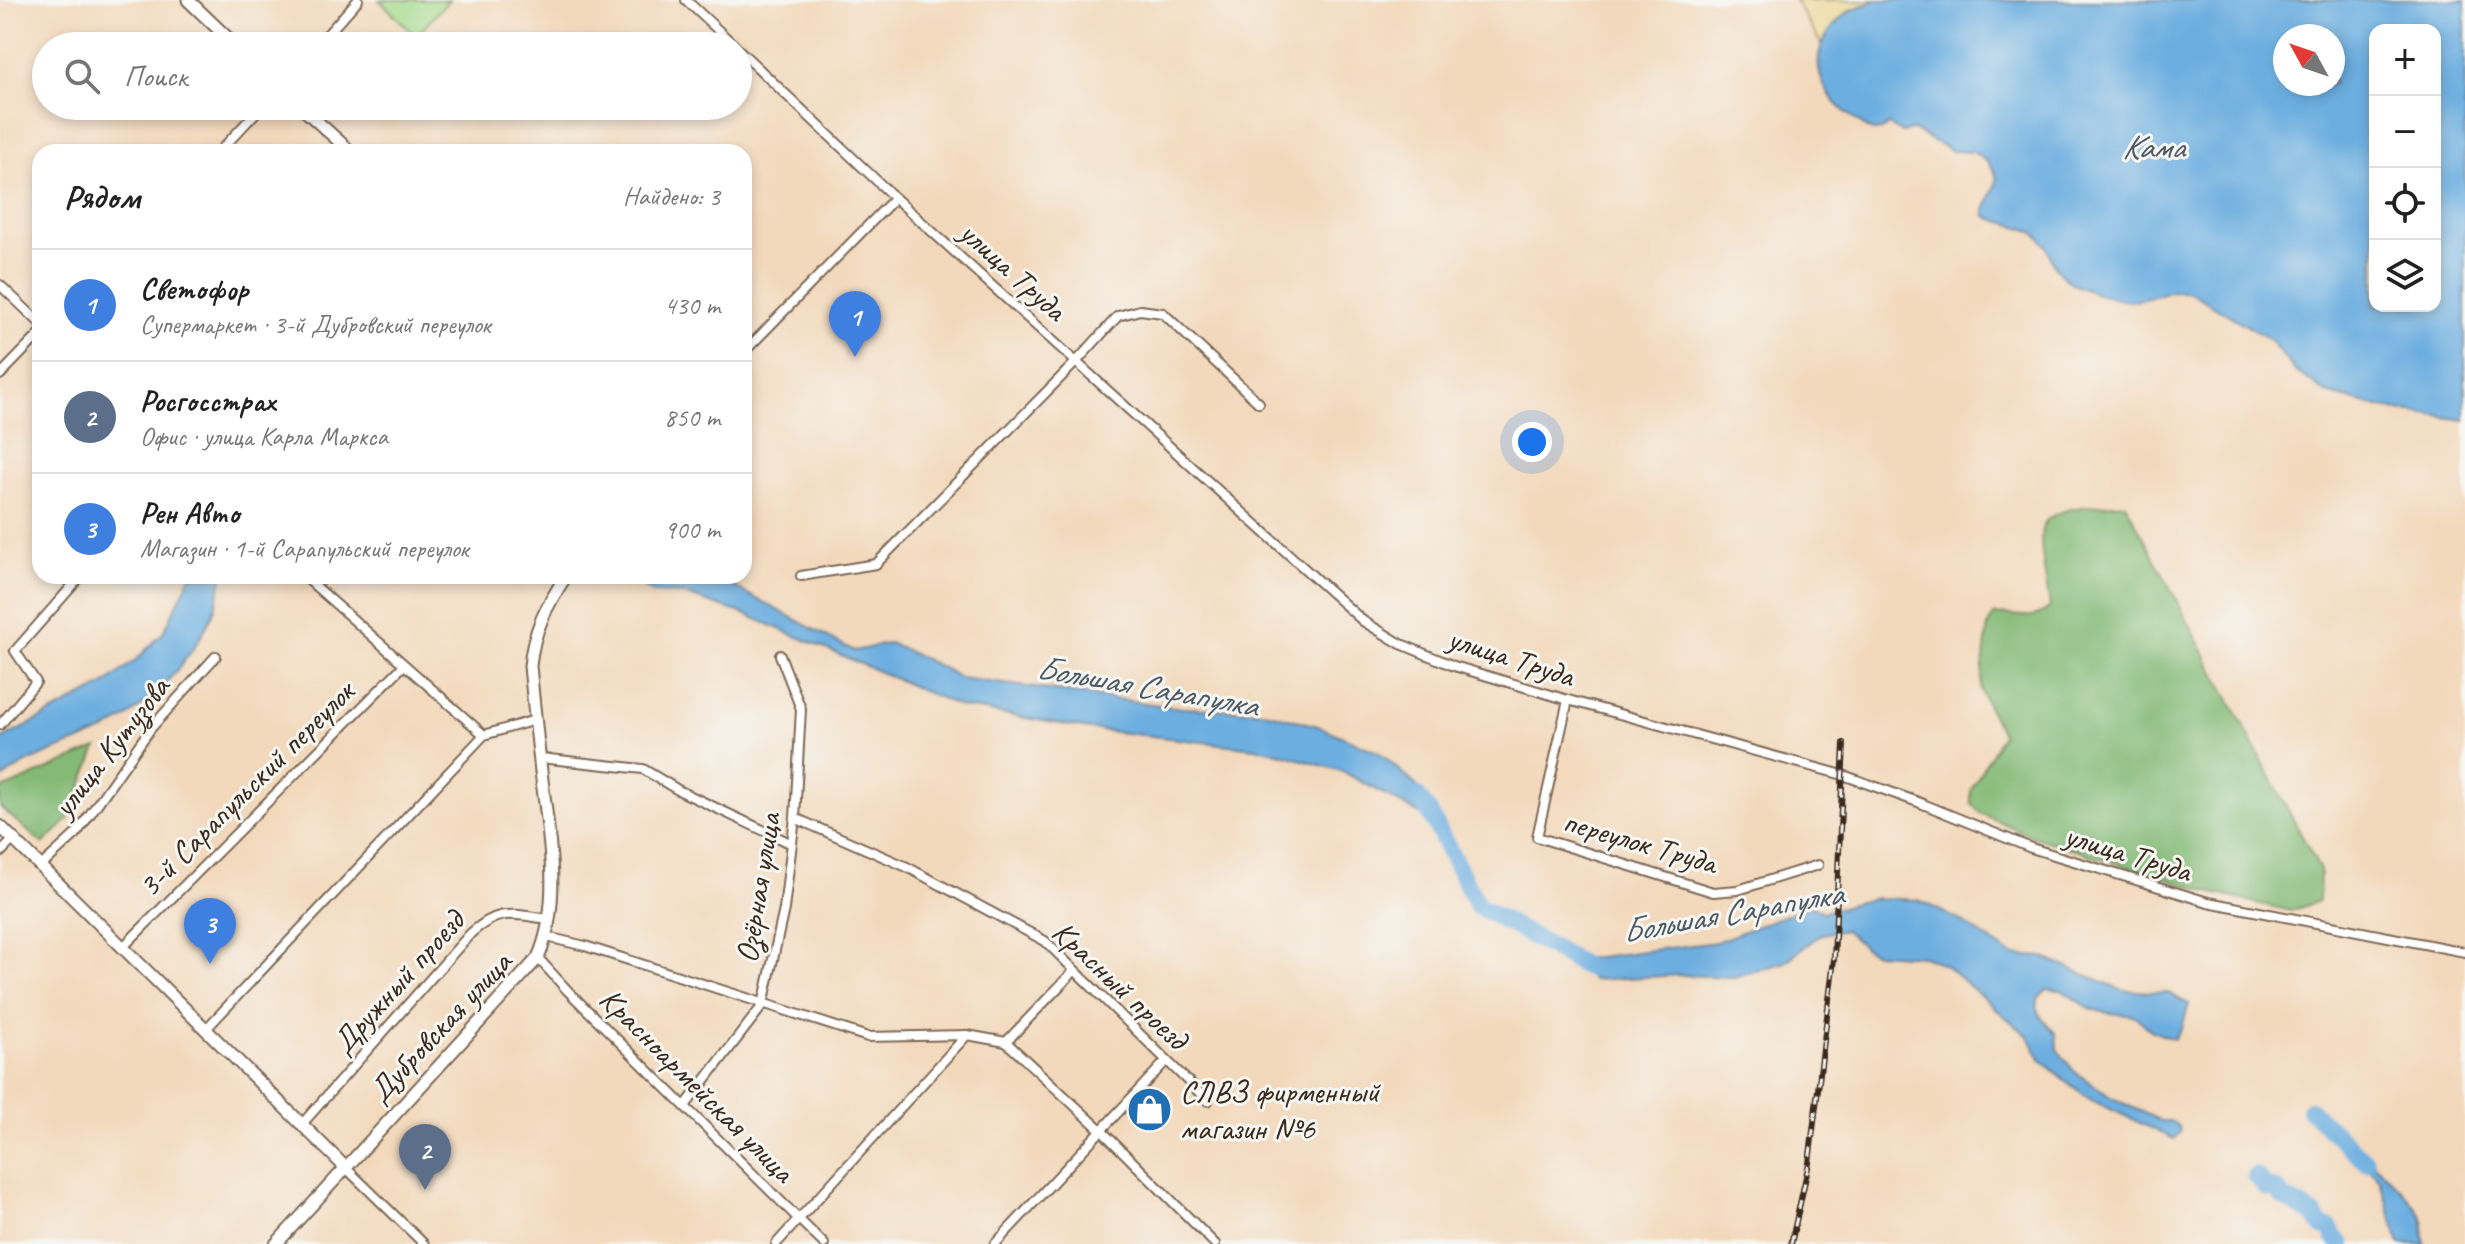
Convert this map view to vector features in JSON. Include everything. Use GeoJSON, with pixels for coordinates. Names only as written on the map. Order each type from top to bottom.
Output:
{"type":"FeatureCollection","features":[{"type":"Feature","properties":{"kind":"main road"},"geometry":{"type":"LineString","coordinates":[[188,0],[221,32]]}},
{"type":"Feature","properties":{"kind":"main road"},"geometry":{"type":"LineString","coordinates":[[316,120],[342,144]]}},
{"type":"Feature","properties":{"kind":"main road","name":"Дубровская улица"},"geometry":{"type":"LineString","coordinates":[[276,1244],[538,958],[547,937],[551,885],[549,835],[530,666],[532,645],[548,604],[561,584]]}},
{"type":"Feature","properties":{"kind":"main road"},"geometry":{"type":"LineString","coordinates":[[0,826],[346,1168]]}},
{"type":"Feature","properties":{"kind":"street"},"geometry":{"type":"LineString","coordinates":[[329,32],[358,0]]}},
{"type":"Feature","properties":{"kind":"street","name":"улица Труда"},"geometry":{"type":"LineString","coordinates":[[686,0],[719,32]]}},
{"type":"Feature","properties":{"kind":"street","name":"улица Труда"},"geometry":{"type":"LineString","coordinates":[[752,63],[895,198],[1363,621],[1401,644],[1454,666],[1568,700],[1843,775],[2031,848],[2208,902],[2465,952]]}},
{"type":"Feature","properties":{"kind":"street"},"geometry":{"type":"LineString","coordinates":[[226,144],[249,120]]}},
{"type":"Feature","properties":{"kind":"street"},"geometry":{"type":"LineString","coordinates":[[752,344],[895,198]]}},
{"type":"Feature","properties":{"kind":"street"},"geometry":{"type":"LineString","coordinates":[[0,285],[32,315]]}},
{"type":"Feature","properties":{"kind":"street"},"geometry":{"type":"LineString","coordinates":[[801,576],[876,564],[1118,316],[1140,310],[1163,313],[1259,403]]}},
{"type":"Feature","properties":{"kind":"street"},"geometry":{"type":"LineString","coordinates":[[0,375],[32,342]]}},
{"type":"Feature","properties":{"kind":"street"},"geometry":{"type":"LineString","coordinates":[[0,725],[36,682],[15,651],[74,584]]}},
{"type":"Feature","properties":{"kind":"street"},"geometry":{"type":"LineString","coordinates":[[313,584],[484,735]]}},
{"type":"Feature","properties":{"kind":"street","name":"Озёрная улица"},"geometry":{"type":"LineString","coordinates":[[685,1106],[763,1005],[784,909],[795,818],[801,709],[780,655]]}},
{"type":"Feature","properties":{"kind":"street","name":"улица Кутузова"},"geometry":{"type":"LineString","coordinates":[[41,866],[76,834],[151,728],[216,656]]}},
{"type":"Feature","properties":{"kind":"street","name":"3-й Сарапульский переулок"},"geometry":{"type":"LineString","coordinates":[[123,947],[403,666]]}},
{"type":"Feature","properties":{"kind":"street","name":"переулок Труда"},"geometry":{"type":"LineString","coordinates":[[1568,700],[1537,837],[1713,892],[1738,890],[1818,865]]}},
{"type":"Feature","properties":{"kind":"street"},"geometry":{"type":"LineString","coordinates":[[206,1029],[484,735],[535,720]]}},
{"type":"Feature","properties":{"kind":"street"},"geometry":{"type":"LineString","coordinates":[[540,758],[643,769],[678,790],[790,843]]}},
{"type":"Feature","properties":{"kind":"street","name":"Красный проезд"},"geometry":{"type":"LineString","coordinates":[[795,818],[907,867],[1045,941],[1208,1101]]}},
{"type":"Feature","properties":{"kind":"street"},"geometry":{"type":"LineString","coordinates":[[0,853],[14,839]]}},
{"type":"Feature","properties":{"kind":"street","name":"Дружный проезд"},"geometry":{"type":"LineString","coordinates":[[302,1124],[471,933],[488,919],[502,914],[549,919]]}},
{"type":"Feature","properties":{"kind":"street"},"geometry":{"type":"LineString","coordinates":[[547,937],[585,946],[868,1037],[967,1035],[1006,1042],[1101,1130],[1215,1244]]}},
{"type":"Feature","properties":{"kind":"street","name":"Красноармейская улица"},"geometry":{"type":"LineString","coordinates":[[538,958],[824,1244]]}},
{"type":"Feature","properties":{"kind":"street"},"geometry":{"type":"LineString","coordinates":[[1006,1042],[1074,971]]}},
{"type":"Feature","properties":{"kind":"street"},"geometry":{"type":"LineString","coordinates":[[776,1244],[967,1035]]}},
{"type":"Feature","properties":{"kind":"street"},"geometry":{"type":"LineString","coordinates":[[995,1244],[1166,1061]]}},
{"type":"Feature","properties":{"kind":"street"},"geometry":{"type":"LineString","coordinates":[[346,1168],[424,1244]]}},
{"type":"Feature","properties":{"kind":"green space"},"geometry":{"type":"Polygon","coordinates":[[[379,0],[449,0],[420,32],[412,32],[379,0]]]}},
{"type":"Feature","properties":{"kind":"green space"},"geometry":{"type":"Polygon","coordinates":[[[2125,503],[2320,870],[2319,901],[2291,911],[2208,892],[2034,837],[1980,813],[1971,803],[1971,790],[2002,734],[1980,690],[1988,625],[1994,615],[2037,615],[2050,607],[2041,542],[2043,526],[2048,519],[2080,507],[2125,503]]]}},
{"type":"Feature","properties":{"kind":"green space"},"geometry":{"type":"Polygon","coordinates":[[[97,748],[68,820],[43,844],[0,807],[0,790],[97,748]]]}},
{"type":"Feature","properties":{"kind":"sand"},"geometry":{"type":"Polygon","coordinates":[[[1795,0],[1875,0],[1848,11],[1821,44],[1795,0]]]}},
{"type":"Feature","properties":{"kind":"water","name":"Кама"},"geometry":{"type":"Polygon","coordinates":[[[1875,0],[2465,0],[2465,420],[2378,407],[2327,393],[2295,371],[2269,339],[2190,292],[2173,291],[2131,301],[2096,293],[2069,281],[2056,269],[2045,245],[2034,233],[1986,216],[1985,210],[1997,181],[1988,162],[1973,152],[1952,151],[1913,130],[1902,132],[1888,125],[1882,130],[1873,131],[1842,109],[1830,95],[1822,81],[1820,50],[1828,34],[1849,12],[1875,0]]]}},
{"type":"Feature","properties":{"kind":"water"},"geometry":{"type":"Polygon","coordinates":[[[187,584],[221,584],[211,618],[202,635],[180,667],[153,696],[106,730],[24,764],[0,781],[0,740],[104,685],[163,633],[187,584]]]}},
{"type":"Feature","properties":{"kind":"water"},"geometry":{"type":"Polygon","coordinates":[[[639,584],[729,584],[854,651],[890,643],[960,678],[1182,708],[1262,711],[1318,726],[1380,753],[1419,788],[1432,810],[1422,815],[1342,771],[1264,749],[1090,729],[961,707],[747,615],[683,594],[653,593],[639,584]]]}},
{"type":"Feature","properties":{"kind":"water","name":"Большая Сарапулка"},"geometry":{"type":"Polygon","coordinates":[[[1877,898],[1919,900],[1961,921],[2012,955],[2042,957],[2123,990],[2168,993],[2189,1004],[2182,1027],[2174,1039],[2152,1031],[2135,1016],[2090,1008],[2061,990],[2047,989],[2038,998],[2037,1008],[2056,1034],[2057,1049],[2074,1071],[2112,1098],[2161,1121],[2171,1121],[2180,1132],[2174,1139],[2091,1100],[2042,1061],[2029,1037],[1946,966],[1923,956],[1876,953],[1866,949],[1845,930],[1821,934],[1785,962],[1734,977],[1682,975],[1592,980],[1589,958],[1716,942],[1801,909],[1813,906],[1822,912],[1877,898]]]}},
{"type":"Feature","properties":{"kind":"water"},"geometry":{"type":"Polygon","coordinates":[[[2350,1143],[2410,1200],[2422,1219],[2425,1244],[2400,1244],[2380,1180],[2349,1149],[2350,1143]]]}},
{"type":"Feature","properties":{"kind":"waterway","name":"Большая Сарапулка"},"geometry":{"type":"LineString","coordinates":[[1416,795],[1429,812],[1478,906],[1590,969],[1612,966]]}},
{"type":"Feature","properties":{"kind":"waterway","name":"Большая Сарапулка"},"geometry":{"type":"LineString","coordinates":[[2310,1110],[2366,1162]]}},
{"type":"Feature","properties":{"kind":"waterway","name":"Большая Сарапулка"},"geometry":{"type":"LineString","coordinates":[[2256,1176],[2266,1188],[2277,1190],[2284,1198],[2313,1214],[2322,1226],[2330,1228],[2342,1244]]}},
{"type":"Feature","properties":{"kind":"railway"},"geometry":{"type":"LineString","coordinates":[[1791,1244],[1809,1163],[1834,959],[1844,743]]}},
{"type":"Feature","properties":{"kind":"place","name":"Светофор"},"geometry":{"type":"Point","coordinates":[855,357]}},
{"type":"Feature","properties":{"kind":"place","name":"Рен Авто"},"geometry":{"type":"Point","coordinates":[210,964]}},
{"type":"Feature","properties":{"kind":"place","name":"СЛВЗ фирменный магазин №6"},"geometry":{"type":"Point","coordinates":[1149,1109]}},
{"type":"Feature","properties":{"kind":"place","name":"Росгосстрах"},"geometry":{"type":"Point","coordinates":[425,1190]}}]}
